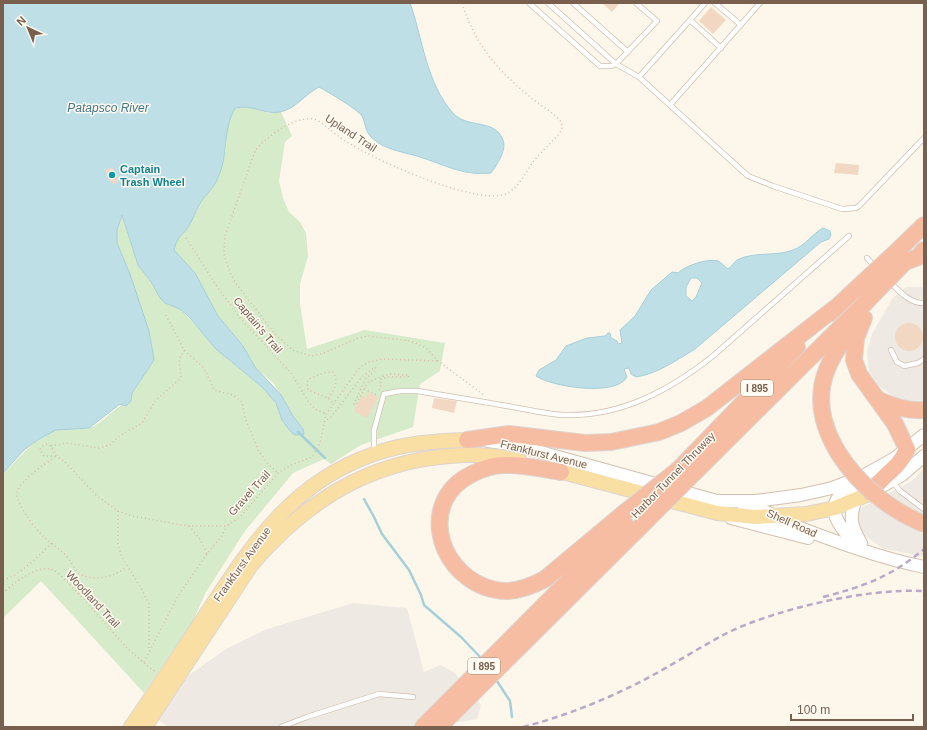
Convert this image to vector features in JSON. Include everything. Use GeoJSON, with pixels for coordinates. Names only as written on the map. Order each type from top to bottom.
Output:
{"type":"FeatureCollection","features":[{"type":"Feature","properties":{"kind":"highway","name":"Harbor Tunnel Thruway"},"geometry":{"type":"LineString","coordinates":[[635,515],[694,473],[871,303],[911,258],[924,225]]}},
{"type":"Feature","properties":{"kind":"highway","name":"Harbor Tunnel Thruway"},"geometry":{"type":"LineString","coordinates":[[439,727],[635,515],[835,308],[857,288],[911,258]]}},
{"type":"Feature","properties":{"kind":"highway"},"geometry":{"type":"LineString","coordinates":[[871,303],[856,338],[854,360],[859,374],[895,424],[907,449],[899,465],[880,479],[871,493]]}},
{"type":"Feature","properties":{"kind":"highway"},"geometry":{"type":"LineString","coordinates":[[467,440],[509,434],[585,443],[618,440],[659,432],[681,423],[707,408],[835,308]]}},
{"type":"Feature","properties":{"kind":"highway"},"geometry":{"type":"LineString","coordinates":[[864,318],[846,336],[839,347],[831,361],[822,386],[821,414],[825,428],[839,454],[851,471],[877,496],[898,511],[924,524]]}},
{"type":"Feature","properties":{"kind":"highway"},"geometry":{"type":"LineString","coordinates":[[879,400],[900,409],[912,411],[924,410]]}},
{"type":"Feature","properties":{"kind":"highway"},"geometry":{"type":"LineString","coordinates":[[561,472],[504,464],[482,469],[467,476],[456,485],[443,506],[439,524],[444,549],[458,571],[479,584],[494,590],[504,592],[531,586],[545,579],[635,515]]}},
{"type":"Feature","properties":{"kind":"highway","name":"Harbor Tunnel Thruway"},"geometry":{"type":"LineString","coordinates":[[423,727],[550,608]]}},
{"type":"Feature","properties":{"kind":"main road","name":"Frankfurst Avenue"},"geometry":{"type":"LineString","coordinates":[[131,727],[243,559],[260,536],[279,515],[300,496],[324,478],[374,454],[427,442],[467,440],[515,445],[717,507],[776,499],[832,488],[863,476],[907,449],[924,435]]}},
{"type":"Feature","properties":{"kind":"main road"},"geometry":{"type":"LineString","coordinates":[[297,518],[304,508],[322,491],[371,463],[374,454],[387,463],[404,463]]}},
{"type":"Feature","properties":{"kind":"main road","name":"Frankfurst Avenue"},"geometry":{"type":"LineString","coordinates":[[145,727],[251,565],[297,518],[333,492],[354,480],[404,463],[430,457],[465,455],[491,456],[511,458],[561,472],[755,517],[778,517],[806,514],[835,508],[856,500],[892,481],[924,456]]}},
{"type":"Feature","properties":{"kind":"main road"},"geometry":{"type":"LineString","coordinates":[[863,476],[858,483],[841,494],[837,500],[835,508],[836,517],[842,528],[848,536],[866,551]]}},
{"type":"Feature","properties":{"kind":"main road"},"geometry":{"type":"LineString","coordinates":[[856,500],[852,509],[851,524],[866,551]]}},
{"type":"Feature","properties":{"kind":"main road","name":"Shell Road"},"geometry":{"type":"LineString","coordinates":[[717,507],[752,525],[866,551],[924,567]]}},
{"type":"Feature","properties":{"kind":"main road","name":"Shell Road"},"geometry":{"type":"LineString","coordinates":[[778,517],[791,525],[866,551]]}},
{"type":"Feature","properties":{"kind":"lane"},"geometry":{"type":"LineString","coordinates":[[529,3],[600,66],[611,66],[616,64],[657,21],[636,3]]}},
{"type":"Feature","properties":{"kind":"lane"},"geometry":{"type":"LineString","coordinates":[[548,3],[616,64],[639,77],[748,176],[773,186],[842,209],[856,208],[871,196],[924,138]]}},
{"type":"Feature","properties":{"kind":"lane"},"geometry":{"type":"LineString","coordinates":[[573,3],[628,52]]}},
{"type":"Feature","properties":{"kind":"lane"},"geometry":{"type":"LineString","coordinates":[[639,77],[705,3]]}},
{"type":"Feature","properties":{"kind":"lane"},"geometry":{"type":"LineString","coordinates":[[715,3],[741,25]]}},
{"type":"Feature","properties":{"kind":"lane"},"geometry":{"type":"LineString","coordinates":[[670,106],[760,3]]}},
{"type":"Feature","properties":{"kind":"lane"},"geometry":{"type":"LineString","coordinates":[[690,20],[721,48]]}},
{"type":"Feature","properties":{"kind":"lane"},"geometry":{"type":"LineString","coordinates":[[374,454],[374,430],[384,394],[400,390],[418,391],[564,415],[610,410],[661,392],[690,375],[713,356],[848,236]]}},
{"type":"Feature","properties":{"kind":"lane"},"geometry":{"type":"LineString","coordinates":[[867,258],[900,292],[916,304],[924,303]]}},
{"type":"Feature","properties":{"kind":"lane"},"geometry":{"type":"LineString","coordinates":[[891,350],[896,362],[904,366],[918,363],[924,359]]}},
{"type":"Feature","properties":{"kind":"lane"},"geometry":{"type":"LineString","coordinates":[[892,481],[900,491],[924,509]]}},
{"type":"Feature","properties":{"kind":"lane"},"geometry":{"type":"LineString","coordinates":[[281,727],[307,716],[379,694],[413,697]]}},
{"type":"Feature","properties":{"kind":"path","name":"Upland Trail"},"geometry":{"type":"LineString","coordinates":[[438,361],[419,344],[381,337],[358,338],[324,353],[312,356],[294,351],[275,334],[237,285],[226,264],[224,236],[255,151],[260,144],[275,132],[304,119],[311,118],[317,120],[352,145],[375,158],[406,172],[445,186],[490,197],[507,193],[515,188],[533,162],[560,133],[562,123],[517,86],[491,60],[478,42],[462,3]]}},
{"type":"Feature","properties":{"kind":"path","name":"Captain's Trail"},"geometry":{"type":"LineString","coordinates":[[186,238],[218,288],[240,318],[291,373],[308,401],[315,409],[326,414]]}},
{"type":"Feature","properties":{"kind":"path"},"geometry":{"type":"LineString","coordinates":[[166,315],[184,350],[204,368],[214,390],[233,395],[242,402],[245,417],[258,450],[268,464],[278,473]]}},
{"type":"Feature","properties":{"kind":"path"},"geometry":{"type":"LineString","coordinates":[[50,446],[66,443],[104,447],[110,445],[118,437],[137,428],[142,423],[155,401],[181,378],[179,360],[184,350]]}},
{"type":"Feature","properties":{"kind":"path","name":"Gravel Trail"},"geometry":{"type":"LineString","coordinates":[[144,663],[149,649],[178,596],[207,554],[221,538],[227,526],[242,516],[278,473],[290,465],[312,457],[320,443],[326,414],[355,373],[369,362],[383,359],[438,361]]}},
{"type":"Feature","properties":{"kind":"path"},"geometry":{"type":"LineString","coordinates":[[438,361],[494,403]]}},
{"type":"Feature","properties":{"kind":"path"},"geometry":{"type":"LineString","coordinates":[[324,422],[331,417],[362,377],[374,367],[376,370],[366,378],[354,404],[356,405],[368,382],[377,377],[389,374],[409,375],[408,377],[388,377],[380,379],[381,383]]}},
{"type":"Feature","properties":{"kind":"path"},"geometry":{"type":"LineString","coordinates":[[328,398],[335,386],[336,379],[333,372],[323,373],[308,378],[308,390],[328,398],[334,404]]}},
{"type":"Feature","properties":{"kind":"path"},"geometry":{"type":"LineString","coordinates":[[364,389],[375,394]]}},
{"type":"Feature","properties":{"kind":"path","name":"Gravel Trail"},"geometry":{"type":"LineString","coordinates":[[56,456],[48,457],[42,454],[41,447],[47,444],[50,446],[56,456],[64,461],[96,495],[118,511],[132,516],[188,526],[227,526]]}},
{"type":"Feature","properties":{"kind":"path"},"geometry":{"type":"LineString","coordinates":[[56,456],[30,476],[17,492],[17,498],[36,529],[68,558],[78,572],[84,576],[107,578],[127,567]]}},
{"type":"Feature","properties":{"kind":"path"},"geometry":{"type":"LineString","coordinates":[[118,511],[118,546],[127,567],[142,590],[148,604],[149,649]]}},
{"type":"Feature","properties":{"kind":"path"},"geometry":{"type":"LineString","coordinates":[[188,526],[200,539],[207,554]]}},
{"type":"Feature","properties":{"kind":"path"},"geometry":{"type":"LineString","coordinates":[[3,579],[17,573],[52,543]]}},
{"type":"Feature","properties":{"kind":"path","name":"Woodland Trail"},"geometry":{"type":"LineString","coordinates":[[3,593],[25,576],[44,569],[53,570],[60,574],[126,647],[164,678]]}},
{"type":"Feature","properties":{"kind":"shaded area"},"geometry":{"type":"Polygon","coordinates":[[[906,287],[924,287],[924,402],[899,400],[879,386],[869,371],[867,351],[872,334],[892,299],[906,287]]]}},
{"type":"Feature","properties":{"kind":"shaded area"},"geometry":{"type":"Polygon","coordinates":[[[924,468],[924,557],[882,548],[861,533],[855,522],[857,510],[912,481],[924,468]]]}},
{"type":"Feature","properties":{"kind":"shaded area"},"geometry":{"type":"Polygon","coordinates":[[[353,603],[407,608],[424,672],[441,665],[455,673],[481,705],[477,719],[430,727],[168,727],[159,720],[189,675],[226,649],[267,629],[353,603]]]}},
{"type":"Feature","properties":{"kind":"green space"},"geometry":{"type":"Polygon","coordinates":[[[245,106],[269,113],[281,112],[292,136],[285,142],[279,181],[283,198],[289,212],[300,222],[306,233],[308,256],[300,284],[300,304],[307,349],[365,330],[445,343],[440,371],[420,384],[413,427],[361,445],[331,464],[324,459],[293,473],[245,531],[206,592],[193,621],[144,693],[41,581],[3,618],[3,473],[34,443],[48,434],[60,429],[90,428],[120,406],[131,401],[132,393],[154,360],[149,331],[117,243],[117,230],[122,215],[138,265],[152,283],[160,298],[165,303],[180,309],[230,361],[262,387],[276,403],[285,424],[303,429],[293,416],[273,383],[255,367],[243,346],[218,316],[174,250],[177,238],[192,220],[226,150],[227,129],[230,117],[235,108],[245,106]]]}},
{"type":"Feature","properties":{"kind":"water","name":"Patapsco River"},"geometry":{"type":"Polygon","coordinates":[[[3,3],[410,3],[431,75],[444,101],[459,118],[494,129],[499,133],[503,140],[503,153],[491,173],[482,174],[456,170],[383,146],[370,136],[362,116],[359,113],[319,87],[309,93],[296,105],[280,112],[274,113],[247,107],[235,108],[228,125],[221,171],[217,180],[199,205],[188,227],[175,245],[174,250],[195,273],[218,316],[243,346],[255,367],[281,395],[293,416],[303,429],[304,434],[295,435],[291,432],[282,420],[276,403],[262,387],[216,349],[190,318],[180,309],[165,303],[160,298],[152,283],[138,265],[122,215],[117,230],[117,243],[130,274],[149,331],[154,360],[132,393],[131,401],[126,406],[120,404],[89,428],[56,430],[39,439],[24,450],[3,473],[3,3]]]}},
{"type":"Feature","properties":{"kind":"water"},"geometry":{"type":"Polygon","coordinates":[[[823,228],[830,231],[831,235],[829,239],[821,242],[695,349],[667,366],[652,373],[636,377],[631,374],[629,368],[624,369],[627,377],[621,383],[610,387],[598,388],[583,388],[555,384],[536,376],[539,370],[556,360],[566,346],[587,338],[605,336],[608,333],[610,333],[611,338],[617,341],[618,344],[622,343],[620,330],[635,316],[651,290],[672,272],[678,273],[691,265],[713,260],[720,262],[728,269],[737,260],[744,257],[793,250],[801,246],[823,228]],[[691,278],[686,287],[686,296],[692,301],[696,297],[702,283],[697,278],[691,278]]]}},
{"type":"Feature","properties":{"kind":"building"},"geometry":{"type":"Polygon","coordinates":[[[602,3],[620,3],[612,12],[602,3]]]}},
{"type":"Feature","properties":{"kind":"building"},"geometry":{"type":"Polygon","coordinates":[[[711,7],[726,20],[713,34],[699,21],[711,7]]]}},
{"type":"Feature","properties":{"kind":"building"},"geometry":{"type":"Polygon","coordinates":[[[836,163],[859,165],[858,175],[834,173],[836,163]]]}},
{"type":"Feature","properties":{"kind":"building","name":"Captain Trash Wheel"},"geometry":{"type":"Polygon","coordinates":[[[112,167],[118,179],[118,182],[114,184],[109,180],[105,170],[112,167]]]}},
{"type":"Feature","properties":{"kind":"building"},"geometry":{"type":"Polygon","coordinates":[[[909,323],[919,327],[923,337],[919,347],[909,351],[899,347],[895,337],[899,327],[909,323]]]}},
{"type":"Feature","properties":{"kind":"building"},"geometry":{"type":"Polygon","coordinates":[[[368,392],[378,397],[367,418],[354,411],[362,396],[366,398],[368,392]]]}},
{"type":"Feature","properties":{"kind":"building"},"geometry":{"type":"Polygon","coordinates":[[[434,398],[457,401],[454,413],[432,408],[434,398]]]}},
{"type":"Feature","properties":{"kind":"waterway"},"geometry":{"type":"LineString","coordinates":[[298,432],[325,458]]}},
{"type":"Feature","properties":{"kind":"waterway"},"geometry":{"type":"LineString","coordinates":[[364,499],[382,534],[409,570],[424,605],[461,637],[482,659]]}},
{"type":"Feature","properties":{"kind":"waterway"},"geometry":{"type":"LineString","coordinates":[[495,678],[510,701],[512,717]]}},
{"type":"Feature","properties":{"kind":"railway"},"geometry":{"type":"LineString","coordinates":[[823,597],[864,585],[901,566],[924,549]]}},
{"type":"Feature","properties":{"kind":"railway"},"geometry":{"type":"LineString","coordinates":[[523,727],[566,714],[609,697],[648,678],[729,632],[773,615],[825,601],[851,596],[902,591],[924,591]]}},
{"type":"Feature","properties":{"kind":"place","name":"Captain Trash Wheel"},"geometry":{"type":"Point","coordinates":[112,175]}}]}
